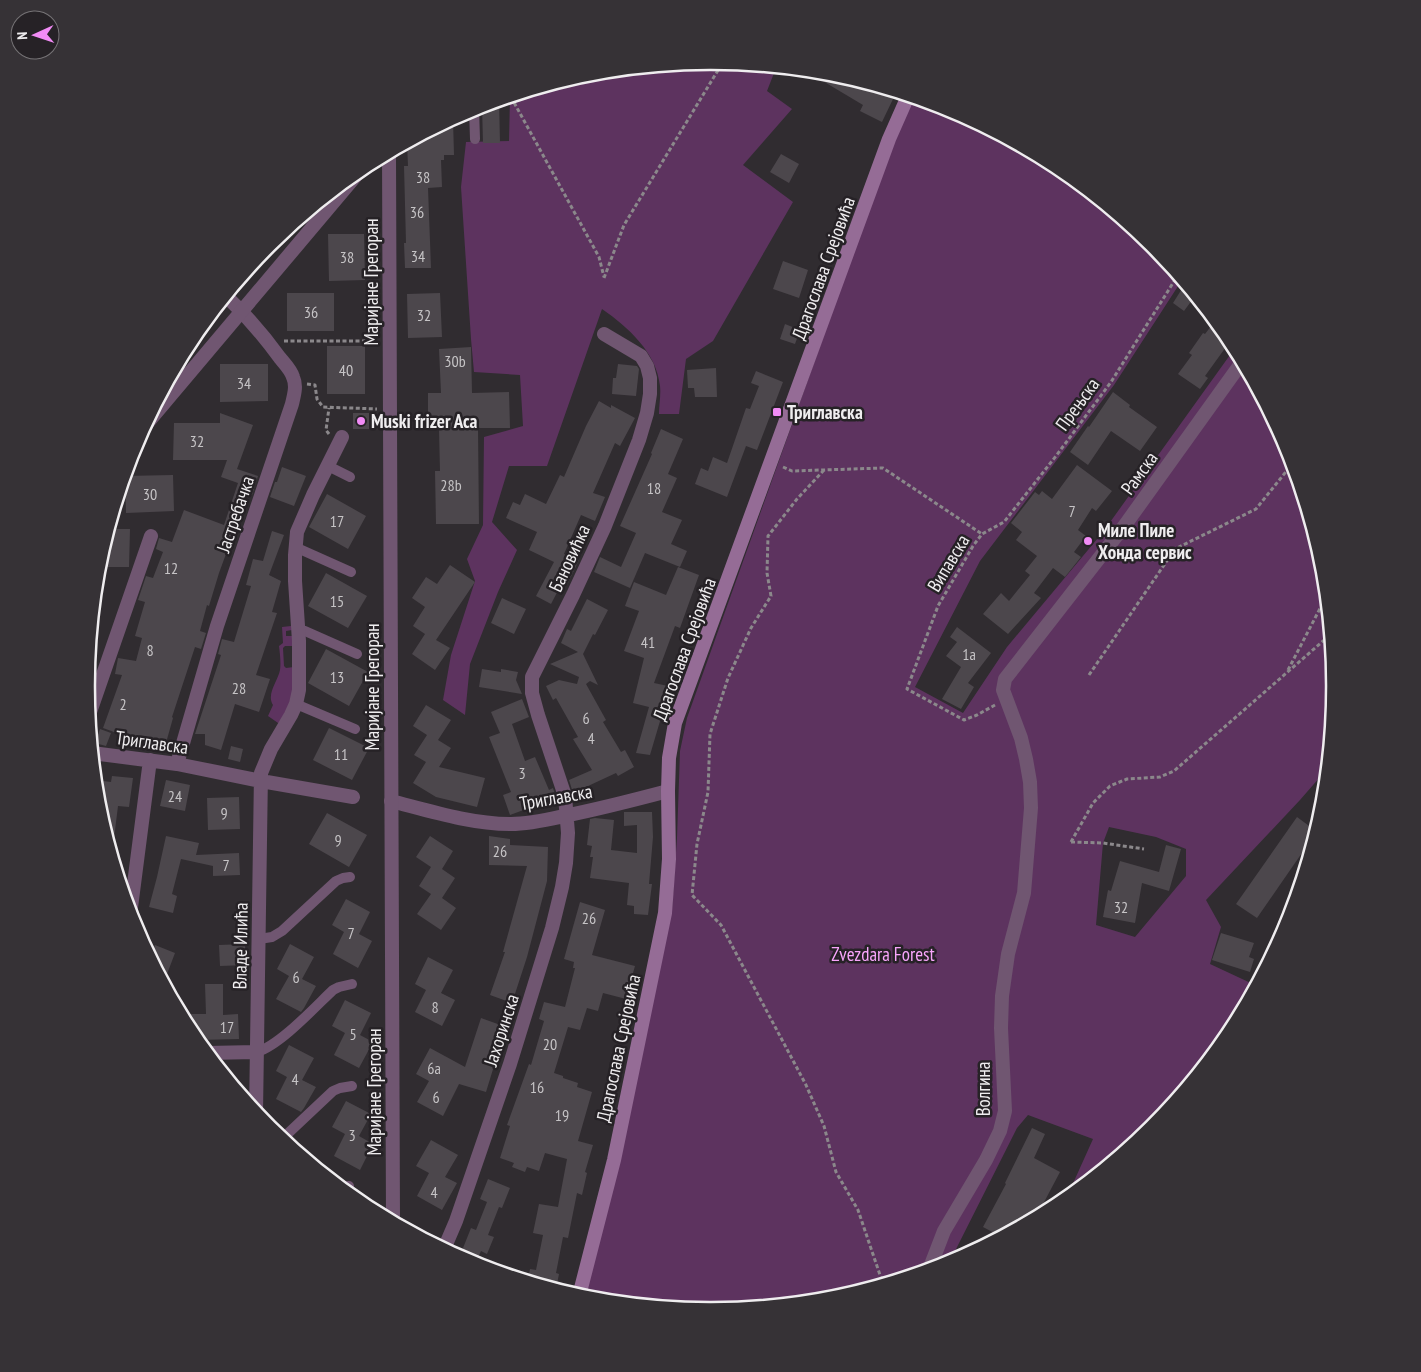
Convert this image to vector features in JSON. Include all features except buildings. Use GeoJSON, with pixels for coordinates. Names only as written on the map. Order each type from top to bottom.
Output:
{"type":"FeatureCollection","features":[{"type":"Feature","properties":{"kind":"main road","name":"Драгослава Срејовића"},"geometry":{"type":"LineString","coordinates":[[581,1288],[614,1160],[665,913],[669,858],[668,790],[670,746],[680,707],[889,139],[905,102]]}},
{"type":"Feature","properties":{"kind":"street","name":"Маријане Грегоран"},"geometry":{"type":"LineString","coordinates":[[389,161],[393,1213]]}},
{"type":"Feature","properties":{"kind":"street"},"geometry":{"type":"LineString","coordinates":[[164,403],[340,194]]}},
{"type":"Feature","properties":{"kind":"street"},"geometry":{"type":"LineString","coordinates":[[231,300],[267,339],[293,375],[295,382]]}},
{"type":"Feature","properties":{"kind":"street","name":"Бановићка"},"geometry":{"type":"LineString","coordinates":[[567,816],[562,788],[532,694],[532,677],[605,526],[639,440],[648,413],[650,394],[649,372],[644,360],[604,334]]}},
{"type":"Feature","properties":{"kind":"street","name":"Рамска"},"geometry":{"type":"LineString","coordinates":[[1005,696],[1003,690],[1007,676],[1124,525],[1238,368]]}},
{"type":"Feature","properties":{"kind":"street","name":"Јастребачка"},"geometry":{"type":"LineString","coordinates":[[177,764],[217,626],[292,404],[295,382]]}},
{"type":"Feature","properties":{"kind":"street"},"geometry":{"type":"LineString","coordinates":[[296,704],[299,674],[295,581],[297,532],[328,466],[335,436]]}},
{"type":"Feature","properties":{"kind":"street"},"geometry":{"type":"LineString","coordinates":[[95,699],[151,536]]}},
{"type":"Feature","properties":{"kind":"street","name":"Волгина"},"geometry":{"type":"LineString","coordinates":[[932,1260],[944,1232],[986,1160],[1000,1131],[1005,1111],[1001,1044],[1002,996],[1008,954],[1024,893],[1031,818],[1030,782],[1026,760],[1021,738],[1005,696]]}},
{"type":"Feature","properties":{"kind":"street","name":"Владе Илића"},"geometry":{"type":"LineString","coordinates":[[256,1102],[260,781],[267,758],[296,704]]}},
{"type":"Feature","properties":{"kind":"street","name":"Триглавска"},"geometry":{"type":"LineString","coordinates":[[99,754],[177,764],[353,797]]}},
{"type":"Feature","properties":{"kind":"street"},"geometry":{"type":"LineString","coordinates":[[132,898],[150,760]]}},
{"type":"Feature","properties":{"kind":"street","name":"Триглавска"},"geometry":{"type":"LineString","coordinates":[[391,800],[447,815],[510,824],[530,823],[567,816],[668,790]]}},
{"type":"Feature","properties":{"kind":"street","name":"Јахоринска"},"geometry":{"type":"LineString","coordinates":[[447,1242],[510,1064],[552,928],[565,872],[568,833],[567,816]]}},
{"type":"Feature","properties":{"kind":"street"},"geometry":{"type":"LineString","coordinates":[[216,1053],[257,1052]]}},
{"type":"Feature","properties":{"kind":"lane"},"geometry":{"type":"LineString","coordinates":[[474,117],[475,140]]}},
{"type":"Feature","properties":{"kind":"lane"},"geometry":{"type":"LineString","coordinates":[[328,466],[350,477]]}},
{"type":"Feature","properties":{"kind":"lane"},"geometry":{"type":"LineString","coordinates":[[295,547],[352,572]]}},
{"type":"Feature","properties":{"kind":"lane"},"geometry":{"type":"LineString","coordinates":[[298,630],[305,631],[357,654]]}},
{"type":"Feature","properties":{"kind":"lane"},"geometry":{"type":"LineString","coordinates":[[296,704],[355,729]]}},
{"type":"Feature","properties":{"kind":"lane"},"geometry":{"type":"LineString","coordinates":[[259,939],[272,937],[282,931],[336,881],[350,876]]}},
{"type":"Feature","properties":{"kind":"lane"},"geometry":{"type":"LineString","coordinates":[[257,1052],[284,1036],[333,990],[352,984]]}},
{"type":"Feature","properties":{"kind":"lane"},"geometry":{"type":"LineString","coordinates":[[288,1134],[333,1091],[352,1086]]}},
{"type":"Feature","properties":{"kind":"path"},"geometry":{"type":"LineString","coordinates":[[514,102],[599,257],[604,278],[624,225],[718,70]]}},
{"type":"Feature","properties":{"kind":"path","name":"Прењска"},"geometry":{"type":"LineString","coordinates":[[982,534],[1004,522],[1056,456],[1111,382],[1174,281]]}},
{"type":"Feature","properties":{"kind":"path"},"geometry":{"type":"LineString","coordinates":[[267,339],[294,342],[378,341]]}},
{"type":"Feature","properties":{"kind":"path"},"geometry":{"type":"LineString","coordinates":[[295,382],[315,385],[318,399],[324,407],[378,409]]}},
{"type":"Feature","properties":{"kind":"path"},"geometry":{"type":"LineString","coordinates":[[329,408],[326,430],[335,436]]}},
{"type":"Feature","properties":{"kind":"path","name":"Випавска"},"geometry":{"type":"LineString","coordinates":[[771,462],[792,470],[883,468],[982,534],[938,606],[906,689],[964,720],[995,705],[1005,696]]}},
{"type":"Feature","properties":{"kind":"path"},"geometry":{"type":"LineString","coordinates":[[824,470],[797,499],[768,536],[767,573],[771,596],[751,628],[728,678],[710,734],[708,792],[697,844],[692,895],[721,925],[806,1085],[824,1126],[836,1172],[858,1210],[881,1278]]}},
{"type":"Feature","properties":{"kind":"path"},"geometry":{"type":"LineString","coordinates":[[1089,675],[1175,548],[1256,508],[1287,470]]}},
{"type":"Feature","properties":{"kind":"path"},"geometry":{"type":"LineString","coordinates":[[1287,673],[1321,607]]}},
{"type":"Feature","properties":{"kind":"path"},"geometry":{"type":"LineString","coordinates":[[1144,849],[1103,842],[1071,842],[1093,803],[1110,786],[1127,779],[1160,777],[1174,771],[1324,640]]}},
{"type":"Feature","properties":{"kind":"green space"},"geometry":{"type":"Polygon","coordinates":[[[710,70],[774,73],[767,91],[792,109],[743,165],[793,202],[713,341],[686,359],[679,414],[659,414],[660,386],[658,374],[653,363],[640,342],[622,324],[602,309],[547,466],[509,466],[492,522],[517,550],[498,592],[470,664],[465,715],[443,700],[451,655],[475,581],[467,559],[483,525],[484,437],[523,426],[520,375],[474,372],[461,187],[466,142],[509,141],[510,104],[551,91],[630,75],[670,71],[710,70]]]}},
{"type":"Feature","properties":{"kind":"green space","name":"Zvezdara Forest"},"geometry":{"type":"Polygon","coordinates":[[[910,103],[946,117],[1019,153],[1053,174],[1117,223],[1146,250],[1178,286],[1114,385],[980,561],[915,687],[963,713],[1007,647],[1103,532],[1230,355],[1244,378],[1280,450],[1306,527],[1315,566],[1325,646],[1325,726],[1319,778],[1206,900],[1221,927],[1210,964],[1250,983],[1223,1028],[1174,1092],[1117,1149],[1073,1184],[1093,1139],[1028,1115],[1017,1128],[955,1251],[909,1269],[831,1290],[751,1301],[670,1301],[630,1297],[586,1289],[622,1143],[672,908],[680,751],[687,718],[898,128],[910,103]],[[1109,827],[1103,843],[1096,925],[1135,937],[1186,876],[1186,849],[1156,837],[1109,827]]]}},
{"type":"Feature","properties":{"kind":"green space"},"geometry":{"type":"Polygon","coordinates":[[[291,626],[292,630],[286,631],[286,636],[292,636],[292,646],[285,646],[283,648],[284,666],[286,668],[294,667],[293,690],[288,711],[281,725],[268,716],[273,705],[271,701],[272,692],[280,670],[279,646],[283,643],[282,627],[291,626]]]}},
{"type":"Feature","properties":{"kind":"place","name":"Триглавска"},"geometry":{"type":"Point","coordinates":[777,412]}},
{"type":"Feature","properties":{"kind":"place","name":"Muski frizer Aca"},"geometry":{"type":"Point","coordinates":[361,421]}},
{"type":"Feature","properties":{"kind":"place","name":"Миле Пиле Хонда сервис"},"geometry":{"type":"Point","coordinates":[1088,541]}}]}
